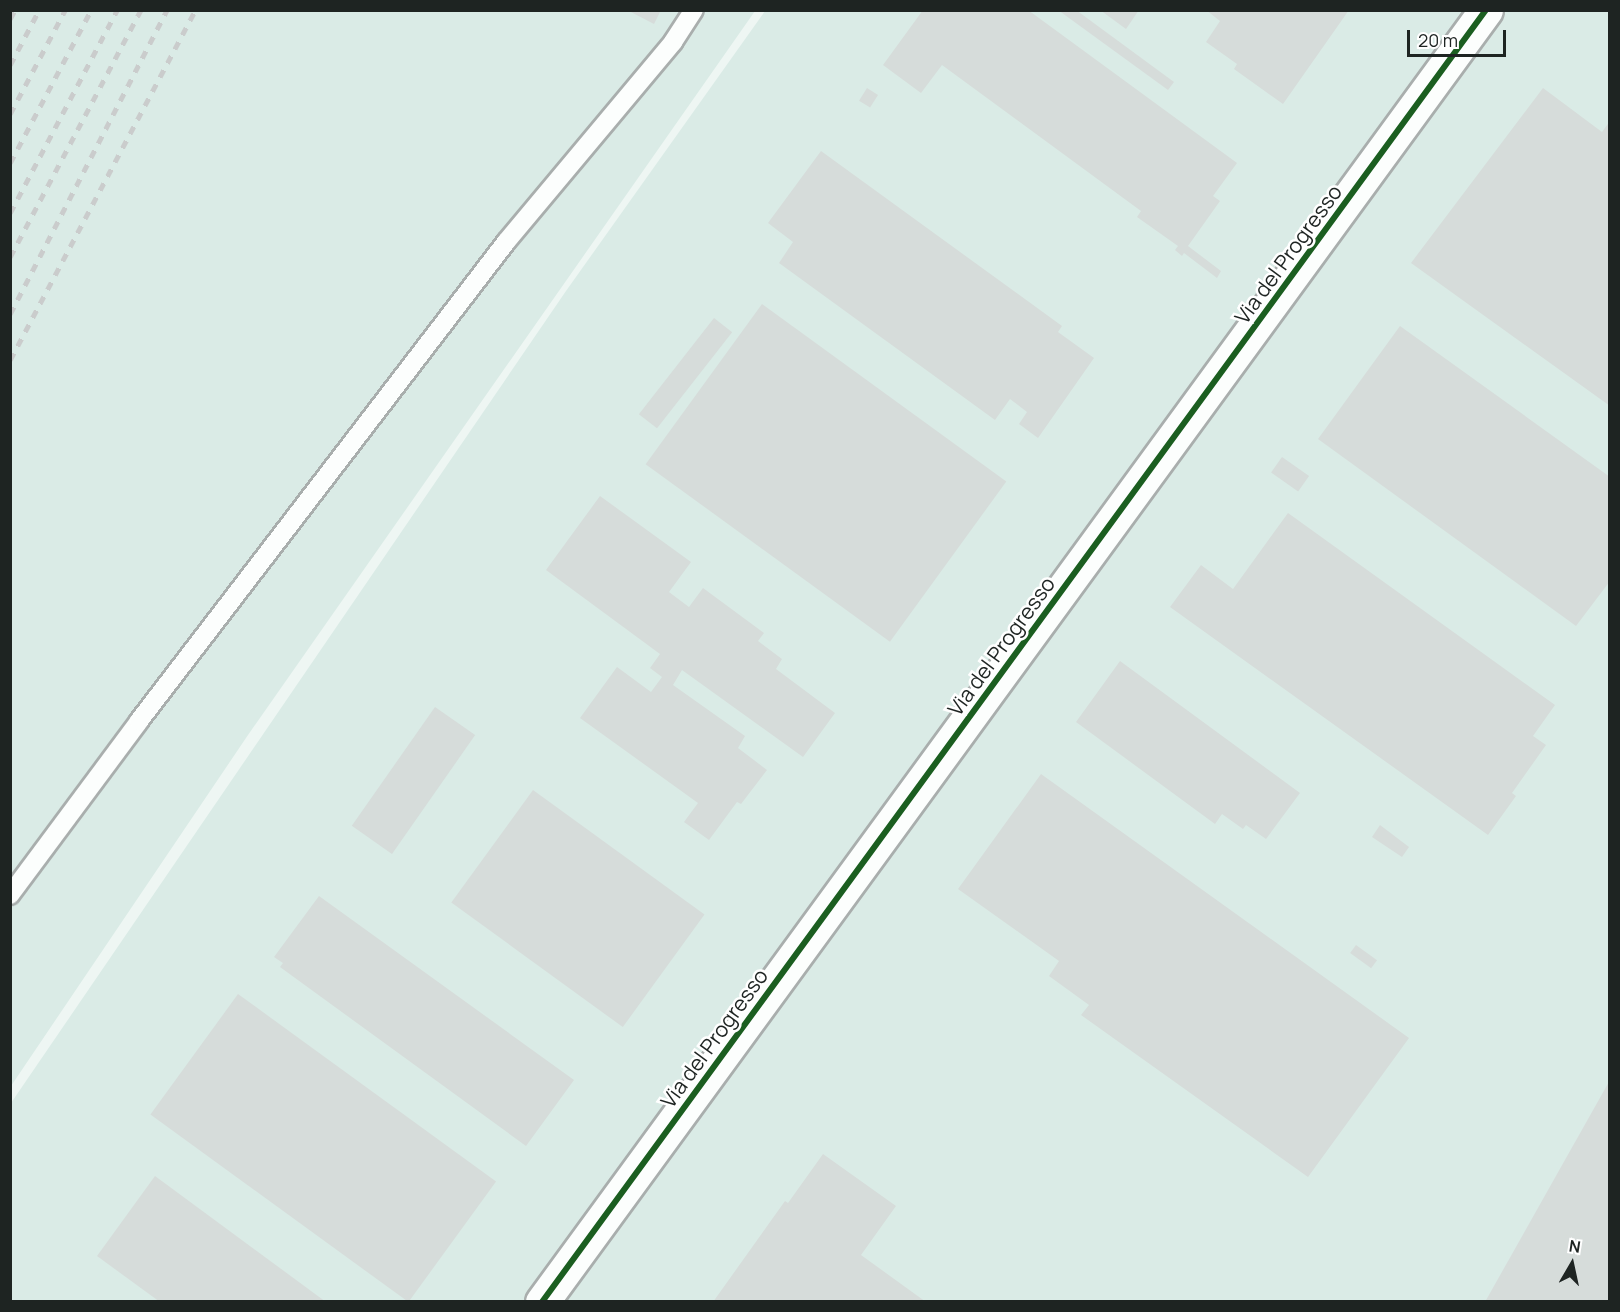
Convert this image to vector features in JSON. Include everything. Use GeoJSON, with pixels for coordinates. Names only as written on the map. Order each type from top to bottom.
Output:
{"type":"FeatureCollection","features":[{"type":"Feature","properties":{"kind":"street","name":"Via del Progresso"},"geometry":{"type":"LineString","coordinates":[[542,1302],[1486,10]]}},
{"type":"Feature","properties":{"kind":"lane"},"geometry":{"type":"LineString","coordinates":[[10,895],[139,721],[498,251],[674,42],[694,10]]}},
{"type":"Feature","properties":{"kind":"shaded area"},"geometry":{"type":"Polygon","coordinates":[[[11,11],[755,11],[248,735],[11,1086],[11,11]]]}},
{"type":"Feature","properties":{"kind":"shaded area"},"geometry":{"type":"Polygon","coordinates":[[[765,11],[1609,11],[1609,1301],[11,1302],[11,1103],[566,291],[765,11]]]}},
{"type":"Feature","properties":{"kind":"building"},"geometry":{"type":"Polygon","coordinates":[[[627,10],[661,10],[654,24],[627,10]]]}},
{"type":"Feature","properties":{"kind":"building"},"geometry":{"type":"Polygon","coordinates":[[[923,10],[1028,10],[1237,163],[1213,196],[1220,201],[1188,246],[1221,271],[1217,278],[1184,253],[1182,256],[1175,250],[1178,246],[1137,217],[1141,211],[942,65],[921,93],[883,65],[923,10]]]}},
{"type":"Feature","properties":{"kind":"building"},"geometry":{"type":"Polygon","coordinates":[[[1058,10],[1076,10],[1174,82],[1168,90],[1058,10]]]}},
{"type":"Feature","properties":{"kind":"building"},"geometry":{"type":"Polygon","coordinates":[[[1100,10],[1139,10],[1126,29],[1100,10]]]}},
{"type":"Feature","properties":{"kind":"building"},"geometry":{"type":"Polygon","coordinates":[[[1206,10],[1349,10],[1283,104],[1234,69],[1237,64],[1206,42],[1220,21],[1206,10]]]}},
{"type":"Feature","properties":{"kind":"building"},"geometry":{"type":"Polygon","coordinates":[[[867,88],[878,95],[870,108],[859,101],[867,88]]]}},
{"type":"Feature","properties":{"kind":"building"},"geometry":{"type":"Polygon","coordinates":[[[1543,88],[1602,132],[1610,121],[1610,406],[1411,263],[1543,88]]]}},
{"type":"Feature","properties":{"kind":"building"},"geometry":{"type":"Polygon","coordinates":[[[821,151],[1062,326],[1058,332],[1094,358],[1038,438],[1019,424],[1027,412],[1010,399],[995,420],[779,263],[793,242],[768,223],[821,151]]]}},
{"type":"Feature","properties":{"kind":"building"},"geometry":{"type":"Polygon","coordinates":[[[762,304],[1006,482],[890,642],[646,464],[762,304]]]}},
{"type":"Feature","properties":{"kind":"building"},"geometry":{"type":"Polygon","coordinates":[[[714,318],[732,332],[657,428],[639,414],[714,318]]]}},
{"type":"Feature","properties":{"kind":"building"},"geometry":{"type":"Polygon","coordinates":[[[1400,326],[1610,477],[1610,581],[1576,626],[1318,439],[1400,326]]]}},
{"type":"Feature","properties":{"kind":"building"},"geometry":{"type":"Polygon","coordinates":[[[1282,457],[1309,476],[1298,491],[1271,473],[1282,457]]]}},
{"type":"Feature","properties":{"kind":"building"},"geometry":{"type":"Polygon","coordinates":[[[600,496],[691,562],[669,592],[689,607],[703,588],[764,633],[758,641],[782,659],[776,669],[835,713],[803,757],[682,670],[673,685],[745,736],[738,748],[767,770],[741,804],[737,802],[709,840],[684,822],[698,803],[580,718],[617,667],[651,692],[662,677],[650,668],[660,654],[546,570],[600,496]]]}},
{"type":"Feature","properties":{"kind":"building"},"geometry":{"type":"Polygon","coordinates":[[[1288,513],[1555,705],[1533,736],[1546,745],[1512,793],[1516,796],[1488,835],[1170,607],[1201,565],[1233,589],[1288,513]]]}},
{"type":"Feature","properties":{"kind":"building"},"geometry":{"type":"Polygon","coordinates":[[[1120,661],[1300,793],[1266,839],[1246,825],[1243,829],[1222,814],[1215,824],[1076,722],[1120,661]]]}},
{"type":"Feature","properties":{"kind":"building"},"geometry":{"type":"Polygon","coordinates":[[[435,707],[475,735],[392,854],[352,826],[435,707]]]}},
{"type":"Feature","properties":{"kind":"building"},"geometry":{"type":"Polygon","coordinates":[[[1041,774],[1409,1038],[1308,1177],[1081,1015],[1089,1005],[1049,976],[1059,961],[958,889],[1041,774]]]}},
{"type":"Feature","properties":{"kind":"building"},"geometry":{"type":"Polygon","coordinates":[[[533,790],[705,915],[623,1027],[451,902],[533,790]]]}},
{"type":"Feature","properties":{"kind":"building"},"geometry":{"type":"Polygon","coordinates":[[[1380,825],[1409,847],[1402,857],[1372,837],[1380,825]]]}},
{"type":"Feature","properties":{"kind":"building"},"geometry":{"type":"Polygon","coordinates":[[[319,896],[574,1080],[526,1146],[280,967],[283,963],[274,957],[319,896]]]}},
{"type":"Feature","properties":{"kind":"building"},"geometry":{"type":"Polygon","coordinates":[[[1356,945],[1377,960],[1371,968],[1350,953],[1356,945]]]}},
{"type":"Feature","properties":{"kind":"building"},"geometry":{"type":"Polygon","coordinates":[[[238,994],[496,1182],[408,1302],[150,1115],[238,994]]]}},
{"type":"Feature","properties":{"kind":"building"},"geometry":{"type":"Polygon","coordinates":[[[1610,1080],[1610,1302],[1485,1302],[1610,1080]]]}},
{"type":"Feature","properties":{"kind":"building"},"geometry":{"type":"Polygon","coordinates":[[[823,1154],[896,1206],[861,1255],[926,1302],[713,1302],[785,1201],[788,1203],[823,1154]]]}},
{"type":"Feature","properties":{"kind":"building"},"geometry":{"type":"Polygon","coordinates":[[[155,1176],[326,1302],[160,1302],[97,1256],[155,1176]]]}},
{"type":"Feature","properties":{"kind":"railway"},"geometry":{"type":"LineString","coordinates":[[10,19],[15,10]]}},
{"type":"Feature","properties":{"kind":"railway"},"geometry":{"type":"LineString","coordinates":[[10,65],[39,10]]}},
{"type":"Feature","properties":{"kind":"railway"},"geometry":{"type":"LineString","coordinates":[[10,114],[65,10]]}},
{"type":"Feature","properties":{"kind":"railway"},"geometry":{"type":"LineString","coordinates":[[10,163],[91,10]]}},
{"type":"Feature","properties":{"kind":"railway"},"geometry":{"type":"LineString","coordinates":[[10,213],[117,10]]}},
{"type":"Feature","properties":{"kind":"railway"},"geometry":{"type":"LineString","coordinates":[[10,257],[141,10]]}},
{"type":"Feature","properties":{"kind":"railway"},"geometry":{"type":"LineString","coordinates":[[10,314],[167,10]]}},
{"type":"Feature","properties":{"kind":"railway"},"geometry":{"type":"LineString","coordinates":[[10,360],[195,10]]}},
{"type":"Feature","properties":{"kind":"cycle path"},"geometry":{"type":"LineString","coordinates":[[542,1302],[1486,10]]}}]}
